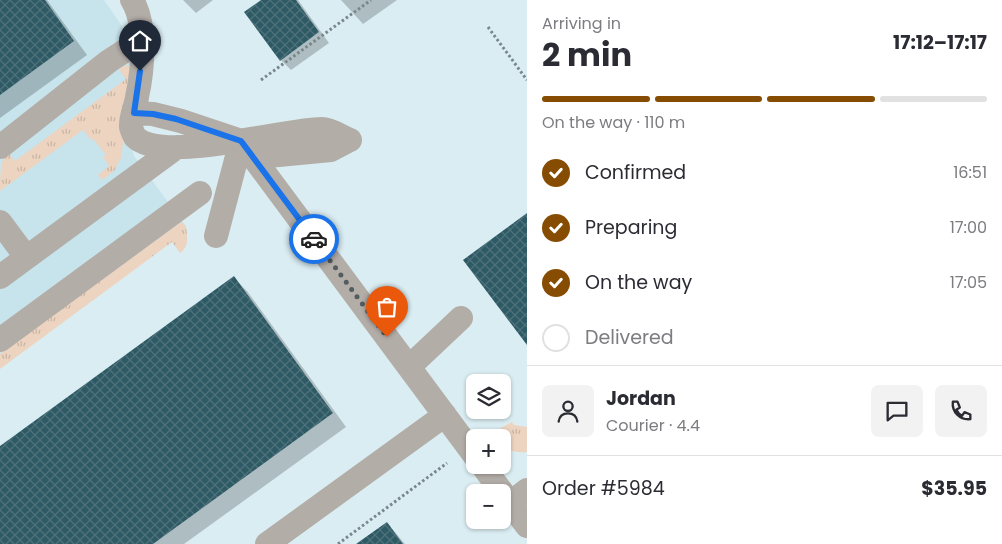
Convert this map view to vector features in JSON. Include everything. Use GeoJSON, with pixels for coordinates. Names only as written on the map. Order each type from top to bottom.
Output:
{"type":"FeatureCollection","features":[{"type":"Feature","properties":{"kind":"street"},"geometry":{"type":"LineString","coordinates":[[132,0],[143,39],[140,86],[132,120],[135,137],[148,144],[177,147],[241,141]]}},
{"type":"Feature","properties":{"kind":"street"},"geometry":{"type":"LineString","coordinates":[[0,147],[109,61],[143,39]]}},
{"type":"Feature","properties":{"kind":"street"},"geometry":{"type":"LineString","coordinates":[[132,120],[153,114],[176,119],[241,141],[466,444]]}},
{"type":"Feature","properties":{"kind":"street"},"geometry":{"type":"LineString","coordinates":[[216,236],[241,141]]}},
{"type":"Feature","properties":{"kind":"street"},"geometry":{"type":"LineString","coordinates":[[0,276],[177,147]]}},
{"type":"Feature","properties":{"kind":"street"},"geometry":{"type":"LineString","coordinates":[[0,340],[200,193]]}},
{"type":"Feature","properties":{"kind":"street"},"geometry":{"type":"LineString","coordinates":[[0,222],[26,257]]}},
{"type":"Feature","properties":{"kind":"street"},"geometry":{"type":"LineString","coordinates":[[409,367],[461,318]]}},
{"type":"Feature","properties":{"kind":"street"},"geometry":{"type":"LineString","coordinates":[[271,543],[445,415]]}},
{"type":"Feature","properties":{"kind":"street"},"geometry":{"type":"LineString","coordinates":[[490,474],[500,484]]}},
{"type":"Feature","properties":{"kind":"street"},"geometry":{"type":"LineString","coordinates":[[511,497],[527,526]]}},
{"type":"Feature","properties":{"kind":"path"},"geometry":{"type":"LineString","coordinates":[[261,80],[371,0]]}},
{"type":"Feature","properties":{"kind":"path"},"geometry":{"type":"LineString","coordinates":[[488,28],[527,80]]}},
{"type":"Feature","properties":{"kind":"path"},"geometry":{"type":"LineString","coordinates":[[338,544],[447,463]]}},
{"type":"Feature","properties":{"kind":"shaded area"},"geometry":{"type":"Polygon","coordinates":[[[0,0],[104,0],[137,48],[121,110],[134,156],[185,225],[0,361],[0,0]]]}},
{"type":"Feature","properties":{"kind":"green space"},"geometry":{"type":"Polygon","coordinates":[[[125,65],[130,67],[133,75],[121,158],[114,171],[102,180],[98,175],[109,166],[103,157],[106,155],[83,130],[0,191],[1,169],[5,155],[8,153],[15,161],[126,79],[119,70],[125,65]]]}},
{"type":"Feature","properties":{"kind":"green space"},"geometry":{"type":"Polygon","coordinates":[[[181,222],[186,226],[187,241],[180,253],[172,242],[0,369],[0,354],[181,222]]]}},
{"type":"Feature","properties":{"kind":"green space"},"geometry":{"type":"Polygon","coordinates":[[[512,422],[514,425],[527,427],[527,452],[511,450],[511,429],[499,429],[512,422]]]}},
{"type":"Feature","properties":{"kind":"building"},"geometry":{"type":"Polygon","coordinates":[[[0,0],[45,0],[74,41],[0,95],[0,0]]]}},
{"type":"Feature","properties":{"kind":"building"},"geometry":{"type":"Polygon","coordinates":[[[261,0],[296,0],[319,32],[280,61],[244,12],[261,0]]]}},
{"type":"Feature","properties":{"kind":"building"},"geometry":{"type":"Polygon","coordinates":[[[527,213],[527,345],[463,260],[527,213]]]}},
{"type":"Feature","properties":{"kind":"building"},"geometry":{"type":"Polygon","coordinates":[[[234,276],[333,413],[153,544],[0,544],[0,446],[234,276]]]}},
{"type":"Feature","properties":{"kind":"building"},"geometry":{"type":"Polygon","coordinates":[[[387,522],[403,544],[356,544],[387,522]]]}},
{"type":"Feature","properties":{"kind":"way so far"},"geometry":{"type":"LineString","coordinates":[[314,239],[387,337]]}},
{"type":"Feature","properties":{"kind":"route"},"geometry":{"type":"LineString","coordinates":[[140,71],[140,86],[134,113],[153,114],[176,119],[241,141],[314,239]]}}]}
